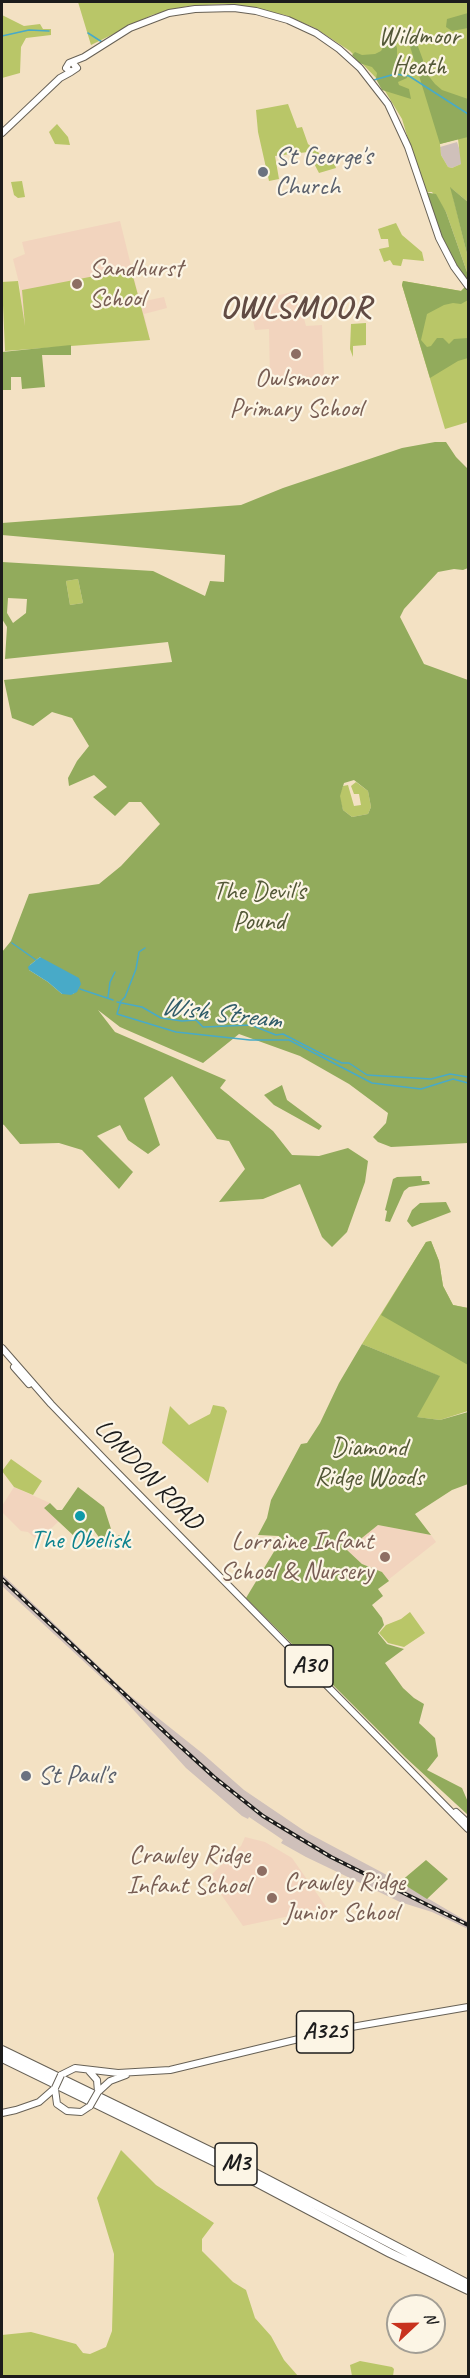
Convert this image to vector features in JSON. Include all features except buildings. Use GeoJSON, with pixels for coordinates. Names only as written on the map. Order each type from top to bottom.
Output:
{"type":"FeatureCollection","features":[{"type":"Feature","properties":{"kind":"highway","name":"M3"},"geometry":{"type":"LineString","coordinates":[[2,2050],[251,2171],[468,2284]]}},
{"type":"Feature","properties":{"kind":"highway","name":"M3"},"geometry":{"type":"LineString","coordinates":[[2,2058],[252,2180],[390,2253],[468,2290]]}},
{"type":"Feature","properties":{"kind":"main road"},"geometry":{"type":"LineString","coordinates":[[2,133],[68,70],[68,63],[74,64],[136,25],[169,14],[195,9],[234,8],[256,11],[288,20],[316,33],[335,46],[357,64],[374,83],[388,104],[408,147],[439,238],[452,263],[468,286]]}},
{"type":"Feature","properties":{"kind":"main road","name":"LONDON ROAD"},"geometry":{"type":"LineString","coordinates":[[2,1348],[50,1403],[468,1829]]}},
{"type":"Feature","properties":{"kind":"main road","name":"LONDON ROAD"},"geometry":{"type":"LineString","coordinates":[[2,1353],[30,1386],[50,1403]]}},
{"type":"Feature","properties":{"kind":"main road","name":"LONDON ROAD"},"geometry":{"type":"LineString","coordinates":[[394,1754],[468,1823]]}},
{"type":"Feature","properties":{"kind":"main road","name":"A325"},"geometry":{"type":"LineString","coordinates":[[39,2102],[57,2104],[74,2113],[84,2112],[98,2091],[113,2079],[133,2073],[178,2068],[340,2029],[468,2007]]}},
{"type":"Feature","properties":{"kind":"main road","name":"A325"},"geometry":{"type":"LineString","coordinates":[[2,2113],[39,2102],[55,2088],[62,2074],[75,2068],[133,2073]]}},
{"type":"Feature","properties":{"kind":"main road"},"geometry":{"type":"LineString","coordinates":[[86,2069],[96,2078],[98,2091]]}},
{"type":"Feature","properties":{"kind":"main road"},"geometry":{"type":"LineString","coordinates":[[55,2088],[57,2104]]}},
{"type":"Feature","properties":{"kind":"shaded area"},"geometry":{"type":"Polygon","coordinates":[[[457,142],[462,157],[461,164],[452,168],[448,167],[441,155],[440,147],[457,142]]]}},
{"type":"Feature","properties":{"kind":"shaded area","name":"Sandhurst School"},"geometry":{"type":"Polygon","coordinates":[[[120,221],[140,302],[164,297],[167,308],[144,314],[150,340],[83,344],[25,335],[20,287],[13,259],[25,254],[22,242],[120,221]]]}},
{"type":"Feature","properties":{"kind":"shaded area","name":"Owlsmoor Primary School"},"geometry":{"type":"Polygon","coordinates":[[[297,291],[306,326],[322,325],[324,378],[270,380],[269,329],[255,330],[249,302],[297,291]]]}},
{"type":"Feature","properties":{"kind":"shaded area"},"geometry":{"type":"Polygon","coordinates":[[[14,1487],[50,1503],[44,1508],[59,1521],[38,1541],[28,1532],[21,1531],[2,1512],[2,1506],[14,1487]]]}},
{"type":"Feature","properties":{"kind":"shaded area","name":"Lorraine Infant School & Nursery"},"geometry":{"type":"Polygon","coordinates":[[[378,1525],[431,1535],[436,1542],[388,1580],[382,1572],[362,1564],[347,1550],[378,1525]]]}},
{"type":"Feature","properties":{"kind":"shaded area"},"geometry":{"type":"Polygon","coordinates":[[[2,1574],[128,1694],[244,1790],[306,1832],[400,1882],[468,1922],[468,1929],[432,1912],[400,1902],[306,1857],[281,1843],[283,1840],[249,1817],[248,1819],[242,1816],[186,1768],[119,1694],[2,1586],[2,1574]]]}},
{"type":"Feature","properties":{"kind":"shaded area","name":"Crawley Ridge Junior School"},"geometry":{"type":"Polygon","coordinates":[[[245,1837],[265,1842],[292,1858],[327,1908],[243,1926],[209,1877],[241,1846],[245,1837]]]}},
{"type":"Feature","properties":{"kind":"green space","name":"Wildmoor Heath"},"geometry":{"type":"Polygon","coordinates":[[[78,2],[468,2],[468,202],[451,188],[468,258],[468,275],[446,212],[432,192],[424,192],[402,119],[379,81],[350,51],[315,28],[285,15],[225,4],[188,6],[152,15],[91,45],[78,2]],[[458,139],[440,144],[441,155],[448,167],[452,168],[461,164],[458,139]]]}},
{"type":"Feature","properties":{"kind":"green space"},"geometry":{"type":"Polygon","coordinates":[[[468,13],[468,28],[452,31],[446,27],[447,19],[468,13]]]}},
{"type":"Feature","properties":{"kind":"green space"},"geometry":{"type":"Polygon","coordinates":[[[2,15],[24,26],[40,24],[43,29],[51,29],[51,35],[26,38],[21,47],[20,73],[2,78],[2,15]]]}},
{"type":"Feature","properties":{"kind":"green space"},"geometry":{"type":"Polygon","coordinates":[[[410,32],[413,33],[423,60],[423,69],[435,84],[442,90],[468,99],[468,137],[440,144],[407,36],[410,32]]]}},
{"type":"Feature","properties":{"kind":"green space"},"geometry":{"type":"Polygon","coordinates":[[[393,36],[397,58],[406,71],[407,78],[398,82],[399,85],[409,89],[411,99],[382,90],[376,79],[377,73],[372,67],[359,63],[352,55],[355,52],[362,55],[375,54],[381,51],[388,39],[393,36]]]}},
{"type":"Feature","properties":{"kind":"green space"},"geometry":{"type":"Polygon","coordinates":[[[288,104],[297,128],[302,127],[308,144],[324,157],[333,159],[336,168],[319,173],[308,152],[275,156],[279,179],[269,181],[258,132],[256,110],[288,104]]]}},
{"type":"Feature","properties":{"kind":"green space"},"geometry":{"type":"Polygon","coordinates":[[[57,124],[68,137],[70,145],[55,144],[49,132],[57,124]]]}},
{"type":"Feature","properties":{"kind":"green space"},"geometry":{"type":"Polygon","coordinates":[[[22,181],[25,197],[18,198],[14,195],[11,182],[22,181]]]}},
{"type":"Feature","properties":{"kind":"green space"},"geometry":{"type":"Polygon","coordinates":[[[450,187],[468,202],[468,258],[454,202],[450,187]]]}},
{"type":"Feature","properties":{"kind":"green space"},"geometry":{"type":"Polygon","coordinates":[[[424,192],[436,194],[446,212],[468,275],[468,300],[461,304],[444,305],[427,314],[421,340],[427,347],[431,346],[437,338],[443,338],[449,344],[454,339],[468,338],[468,358],[458,361],[430,378],[402,285],[403,281],[461,291],[466,286],[433,218],[424,192]]]}},
{"type":"Feature","properties":{"kind":"green space"},"geometry":{"type":"Polygon","coordinates":[[[396,223],[402,235],[422,252],[424,261],[403,259],[401,266],[393,265],[390,260],[384,262],[379,249],[389,247],[388,239],[381,239],[378,229],[396,223]]]}},
{"type":"Feature","properties":{"kind":"green space"},"geometry":{"type":"Polygon","coordinates":[[[131,269],[150,340],[5,351],[2,282],[18,281],[25,326],[22,290],[131,269]]]}},
{"type":"Feature","properties":{"kind":"green space"},"geometry":{"type":"Polygon","coordinates":[[[403,281],[461,291],[466,286],[468,289],[468,422],[445,429],[402,285],[403,281]]]}},
{"type":"Feature","properties":{"kind":"green space"},"geometry":{"type":"Polygon","coordinates":[[[366,323],[366,345],[353,346],[353,357],[350,349],[351,324],[366,323]]]}},
{"type":"Feature","properties":{"kind":"green space"},"geometry":{"type":"Polygon","coordinates":[[[71,345],[71,355],[42,355],[45,387],[22,389],[21,377],[11,377],[11,390],[2,390],[2,352],[71,345]]]}},
{"type":"Feature","properties":{"kind":"green space","name":"The Devil's Pound"},"geometry":{"type":"Polygon","coordinates":[[[446,442],[468,469],[468,568],[438,572],[404,609],[400,617],[424,664],[468,680],[468,1143],[391,1147],[378,1142],[373,1137],[386,1123],[388,1113],[349,1084],[300,1056],[239,1034],[203,1063],[120,1027],[98,1010],[115,1032],[226,1080],[220,1088],[273,1131],[292,1155],[319,1156],[348,1148],[368,1161],[365,1182],[347,1232],[332,1247],[322,1237],[300,1184],[263,1199],[219,1202],[245,1169],[229,1141],[217,1139],[172,1076],[144,1098],[160,1145],[148,1154],[128,1140],[120,1125],[97,1136],[133,1172],[119,1189],[82,1150],[59,1143],[20,1144],[2,1124],[2,952],[11,941],[29,894],[99,884],[121,866],[160,824],[141,802],[129,802],[115,816],[93,797],[107,787],[94,775],[69,786],[68,778],[77,761],[89,746],[72,718],[52,712],[33,726],[12,718],[4,680],[172,662],[168,642],[5,659],[7,627],[2,619],[2,562],[153,571],[205,596],[210,581],[224,582],[225,555],[2,535],[2,523],[241,505],[283,488],[402,448],[446,442]],[[78,579],[66,581],[70,605],[83,603],[78,579]],[[8,598],[7,613],[13,623],[26,613],[27,599],[8,598]],[[354,780],[344,783],[340,796],[343,810],[352,817],[368,814],[371,807],[368,791],[354,780]],[[40,957],[30,965],[29,970],[62,994],[74,994],[40,957]]]}},
{"type":"Feature","properties":{"kind":"green space"},"geometry":{"type":"Polygon","coordinates":[[[78,579],[83,603],[70,605],[66,581],[78,579]]]}},
{"type":"Feature","properties":{"kind":"green space"},"geometry":{"type":"Polygon","coordinates":[[[114,590],[115,601],[103,602],[102,591],[114,590]]]}},
{"type":"Feature","properties":{"kind":"green space"},"geometry":{"type":"Polygon","coordinates":[[[356,782],[368,791],[371,807],[368,814],[352,817],[343,810],[339,796],[343,786],[348,785],[354,806],[361,805],[359,794],[354,794],[351,786],[356,782]]]}},
{"type":"Feature","properties":{"kind":"green space"},"geometry":{"type":"Polygon","coordinates":[[[282,1085],[287,1100],[322,1126],[319,1130],[274,1105],[264,1095],[282,1085]]]}},
{"type":"Feature","properties":{"kind":"green space"},"geometry":{"type":"Polygon","coordinates":[[[421,1176],[422,1181],[429,1181],[430,1184],[409,1187],[404,1191],[390,1222],[385,1221],[387,1211],[385,1210],[393,1179],[421,1176]]]}},
{"type":"Feature","properties":{"kind":"green space"},"geometry":{"type":"Polygon","coordinates":[[[446,1202],[451,1212],[412,1227],[407,1221],[412,1210],[420,1203],[446,1202]]]}},
{"type":"Feature","properties":{"kind":"green space"},"geometry":{"type":"Polygon","coordinates":[[[431,1241],[439,1261],[443,1286],[453,1305],[468,1308],[468,1411],[440,1420],[416,1417],[439,1376],[362,1344],[426,1242],[431,1241]]]}},
{"type":"Feature","properties":{"kind":"green space"},"geometry":{"type":"Polygon","coordinates":[[[431,1241],[439,1261],[443,1286],[453,1305],[468,1308],[468,1365],[381,1315],[426,1242],[431,1241]]]}},
{"type":"Feature","properties":{"kind":"green space","name":"Diamond Ridge Woods"},"geometry":{"type":"Polygon","coordinates":[[[362,1344],[440,1376],[417,1417],[440,1420],[468,1412],[468,1484],[452,1490],[415,1514],[431,1535],[378,1525],[347,1550],[362,1564],[382,1572],[389,1581],[378,1589],[383,1596],[372,1605],[382,1618],[384,1625],[378,1633],[387,1644],[404,1649],[385,1663],[403,1688],[424,1704],[419,1723],[435,1738],[438,1756],[427,1770],[462,1788],[468,1802],[468,1815],[405,1757],[246,1598],[281,1540],[279,1536],[258,1535],[267,1518],[271,1500],[301,1444],[307,1443],[320,1423],[339,1383],[362,1344]]]}},
{"type":"Feature","properties":{"kind":"green space"},"geometry":{"type":"Polygon","coordinates":[[[213,1405],[224,1407],[227,1411],[208,1483],[162,1443],[170,1406],[189,1425],[210,1414],[213,1405]]]}},
{"type":"Feature","properties":{"kind":"green space"},"geometry":{"type":"Polygon","coordinates":[[[11,1459],[42,1481],[33,1495],[14,1487],[2,1471],[11,1459]]]}},
{"type":"Feature","properties":{"kind":"green space"},"geometry":{"type":"Polygon","coordinates":[[[78,1487],[104,1507],[112,1532],[116,1538],[119,1535],[121,1537],[106,1547],[93,1529],[79,1537],[74,1536],[44,1508],[50,1503],[57,1510],[62,1510],[78,1487]]]}},
{"type":"Feature","properties":{"kind":"green space"},"geometry":{"type":"Polygon","coordinates":[[[410,1612],[425,1633],[404,1647],[388,1643],[379,1633],[386,1625],[401,1619],[410,1612]]]}},
{"type":"Feature","properties":{"kind":"green space"},"geometry":{"type":"Polygon","coordinates":[[[426,1860],[448,1879],[427,1899],[400,1882],[426,1860]]]}},
{"type":"Feature","properties":{"kind":"green space"},"geometry":{"type":"Polygon","coordinates":[[[121,2150],[156,2185],[214,2223],[202,2239],[202,2251],[233,2282],[246,2290],[255,2318],[271,2336],[284,2360],[298,2376],[2,2376],[2,2335],[31,2332],[76,2344],[83,2353],[90,2354],[106,2347],[112,2331],[114,2254],[97,2198],[121,2150]]]}},
{"type":"Feature","properties":{"kind":"green space"},"geometry":{"type":"Polygon","coordinates":[[[360,2361],[392,2367],[393,2376],[352,2376],[350,2365],[360,2361]]]}},
{"type":"Feature","properties":{"kind":"water"},"geometry":{"type":"Polygon","coordinates":[[[40,957],[79,978],[81,984],[77,992],[71,995],[62,994],[29,970],[28,967],[40,957]]]}},
{"type":"Feature","properties":{"kind":"waterway"},"geometry":{"type":"LineString","coordinates":[[2,36],[29,30],[49,31]]}},
{"type":"Feature","properties":{"kind":"waterway"},"geometry":{"type":"LineString","coordinates":[[88,33],[102,42]]}},
{"type":"Feature","properties":{"kind":"waterway"},"geometry":{"type":"LineString","coordinates":[[374,80],[395,74],[409,76],[468,114]]}},
{"type":"Feature","properties":{"kind":"waterway","name":"Wish Stream"},"geometry":{"type":"LineString","coordinates":[[12,943],[36,960]]}},
{"type":"Feature","properties":{"kind":"waterway"},"geometry":{"type":"LineString","coordinates":[[120,1002],[125,997],[136,969],[139,952],[145,948]]}},
{"type":"Feature","properties":{"kind":"waterway"},"geometry":{"type":"LineString","coordinates":[[108,997],[110,982],[115,972]]}},
{"type":"Feature","properties":{"kind":"waterway","name":"Wish Stream"},"geometry":{"type":"LineString","coordinates":[[80,989],[113,1000]]}},
{"type":"Feature","properties":{"kind":"waterway","name":"Wish Stream"},"geometry":{"type":"LineString","coordinates":[[117,1002],[142,1007],[161,1018],[196,1020],[203,1027],[251,1025],[276,1035],[283,1034],[342,1063],[349,1063],[367,1075],[431,1079],[450,1074],[468,1077]]}},
{"type":"Feature","properties":{"kind":"waterway","name":"Wish Stream"},"geometry":{"type":"LineString","coordinates":[[120,1004],[117,1014],[176,1032],[250,1040],[289,1040],[372,1083],[421,1089],[453,1079],[468,1083]]}},
{"type":"Feature","properties":{"kind":"railway"},"geometry":{"type":"LineString","coordinates":[[2,1579],[214,1777],[263,1816],[331,1857],[468,1925]]}},
{"type":"Feature","properties":{"kind":"place","name":"St George's Church"},"geometry":{"type":"Point","coordinates":[263,172]}},
{"type":"Feature","properties":{"kind":"place","name":"Sandhurst School"},"geometry":{"type":"Point","coordinates":[77,284]}},
{"type":"Feature","properties":{"kind":"place","name":"Owlsmoor Primary School"},"geometry":{"type":"Point","coordinates":[296,354]}},
{"type":"Feature","properties":{"kind":"place","name":"The Obelisk"},"geometry":{"type":"Point","coordinates":[80,1516]}},
{"type":"Feature","properties":{"kind":"place","name":"Lorraine Infant School & Nursery"},"geometry":{"type":"Point","coordinates":[385,1557]}},
{"type":"Feature","properties":{"kind":"place","name":"St Paul's"},"geometry":{"type":"Point","coordinates":[26,1776]}},
{"type":"Feature","properties":{"kind":"place","name":"Crawley Ridge Infant School"},"geometry":{"type":"Point","coordinates":[262,1871]}},
{"type":"Feature","properties":{"kind":"place","name":"Crawley Ridge Junior School"},"geometry":{"type":"Point","coordinates":[272,1898]}},
{"type":"Feature","properties":{"kind":"district","name":"OWLSMOOR"},"geometry":{"type":"Point","coordinates":[296,309]}}]}
